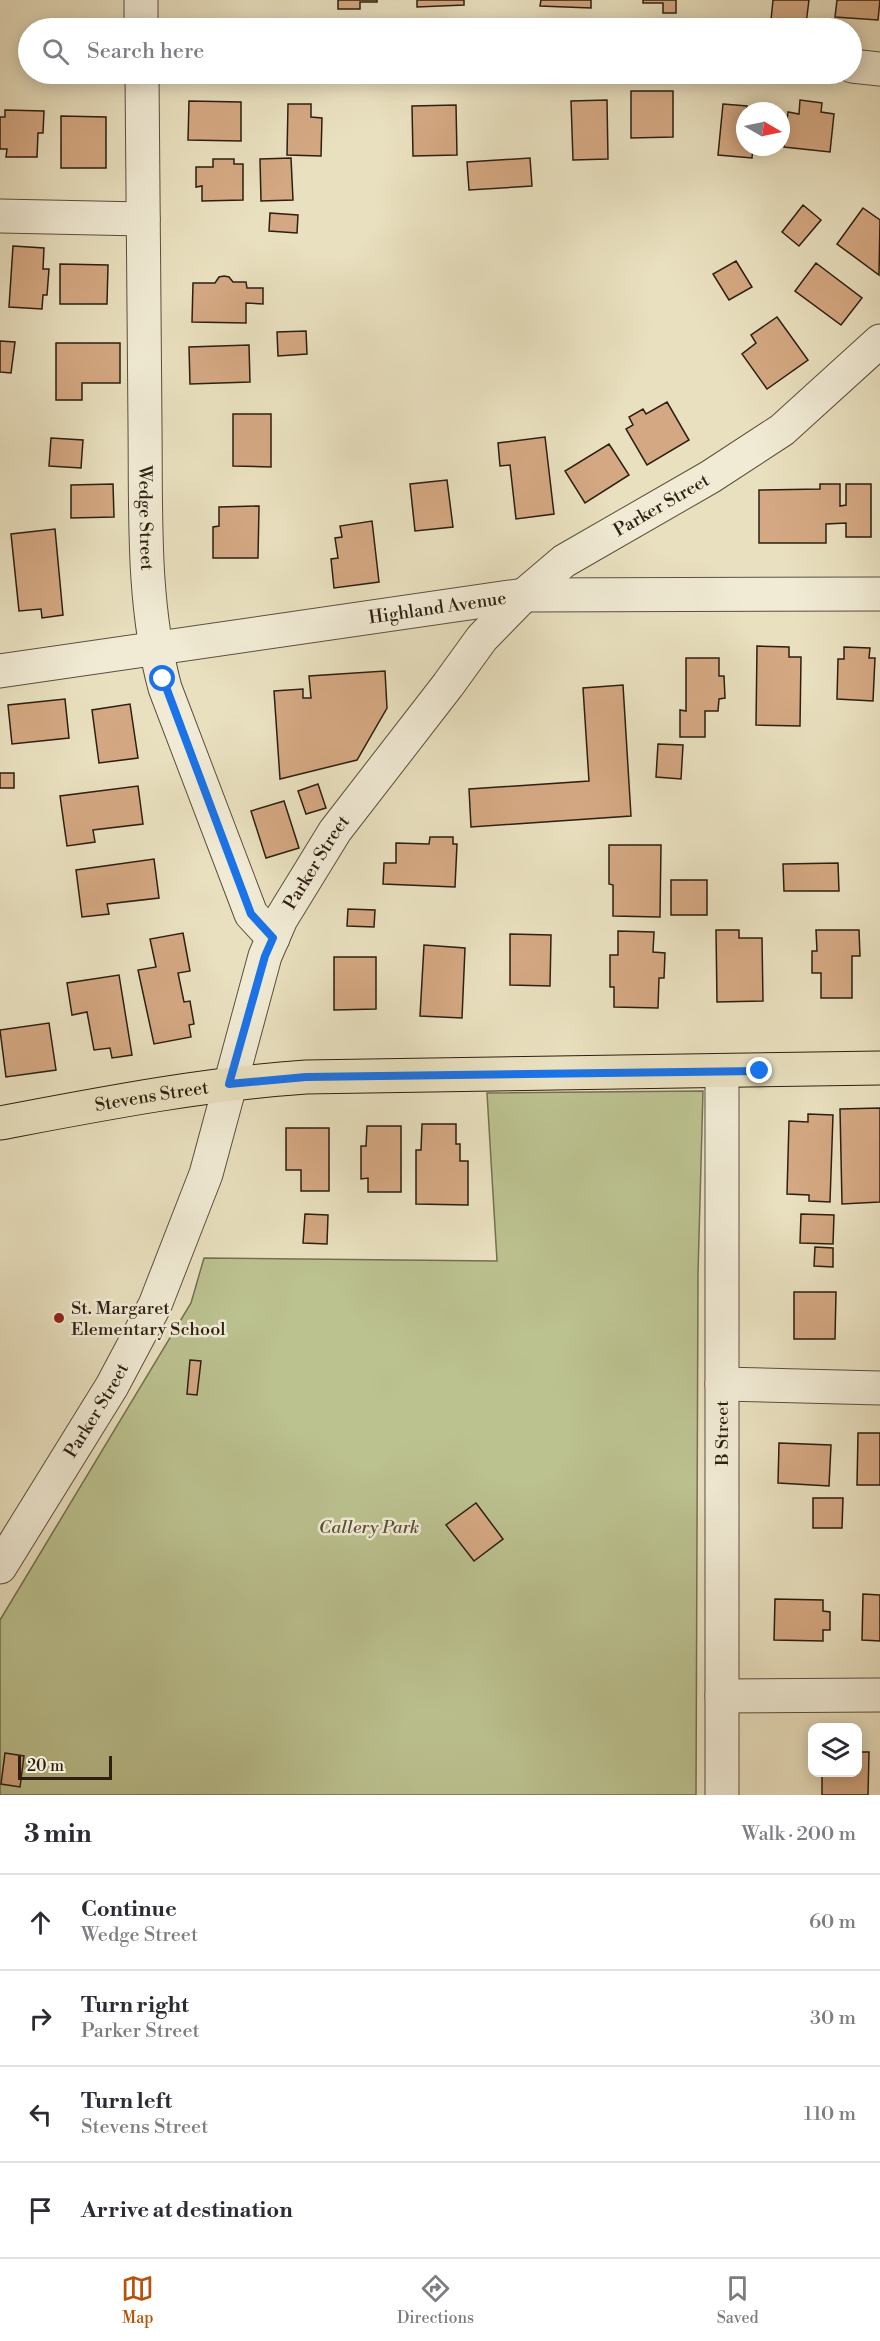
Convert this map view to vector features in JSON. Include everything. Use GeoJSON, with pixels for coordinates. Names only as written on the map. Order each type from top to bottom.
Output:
{"type":"FeatureCollection","features":[{"type":"Feature","properties":{"kind":"main road","name":"Stevens Street"},"geometry":{"type":"LineString","coordinates":[[0,1123],[229,1084],[306,1077],[880,1068]]}},
{"type":"Feature","properties":{"kind":"street"},"geometry":{"type":"LineString","coordinates":[[141,0],[141,18]]}},
{"type":"Feature","properties":{"kind":"street"},"geometry":{"type":"LineString","coordinates":[[862,67],[880,69]]}},
{"type":"Feature","properties":{"kind":"street","name":"Wedge Street"},"geometry":{"type":"LineString","coordinates":[[142,84],[149,598],[155,650],[165,687],[251,914],[273,938]]}},
{"type":"Feature","properties":{"kind":"street"},"geometry":{"type":"LineString","coordinates":[[0,216],[143,219]]}},
{"type":"Feature","properties":{"kind":"street","name":"Parker Street"},"geometry":{"type":"LineString","coordinates":[[0,1567],[112,1386],[155,1305],[206,1174],[265,956],[302,882],[335,831],[448,686],[482,638],[524,595],[564,561],[710,477],[782,430],[880,341]]}},
{"type":"Feature","properties":{"kind":"street","name":"Highland Avenue"},"geometry":{"type":"LineString","coordinates":[[0,671],[524,595],[880,594]]}},
{"type":"Feature","properties":{"kind":"street","name":"B Street"},"geometry":{"type":"LineString","coordinates":[[722,1071],[722,1795]]}},
{"type":"Feature","properties":{"kind":"street"},"geometry":{"type":"LineString","coordinates":[[722,1384],[880,1388]]}},
{"type":"Feature","properties":{"kind":"street"},"geometry":{"type":"LineString","coordinates":[[722,1696],[880,1695]]}},
{"type":"Feature","properties":{"kind":"green space","name":"Callery Park"},"geometry":{"type":"Polygon","coordinates":[[[703,1091],[698,1274],[696,1795],[0,1795],[0,1620],[191,1303],[204,1258],[497,1261],[487,1093],[703,1091]]]}},
{"type":"Feature","properties":{"kind":"building"},"geometry":{"type":"Polygon","coordinates":[[[338,0],[377,0],[377,2],[360,2],[360,9],[338,9],[338,0]]]}},
{"type":"Feature","properties":{"kind":"building"},"geometry":{"type":"Polygon","coordinates":[[[417,0],[464,0],[464,5],[417,7],[417,0]]]}},
{"type":"Feature","properties":{"kind":"building"},"geometry":{"type":"Polygon","coordinates":[[[541,0],[591,0],[591,8],[540,6],[541,0]]]}},
{"type":"Feature","properties":{"kind":"building"},"geometry":{"type":"Polygon","coordinates":[[[643,0],[676,0],[676,13],[663,13],[663,3],[643,3],[643,0]]]}},
{"type":"Feature","properties":{"kind":"building"},"geometry":{"type":"Polygon","coordinates":[[[773,0],[809,0],[807,18],[771,18],[773,0]]]}},
{"type":"Feature","properties":{"kind":"building"},"geometry":{"type":"Polygon","coordinates":[[[837,0],[880,0],[878,20],[835,17],[837,0]]]}},
{"type":"Feature","properties":{"kind":"building"},"geometry":{"type":"Polygon","coordinates":[[[631,91],[673,91],[673,137],[631,138],[631,91]]]}},
{"type":"Feature","properties":{"kind":"building"},"geometry":{"type":"Polygon","coordinates":[[[607,100],[608,159],[573,160],[571,101],[607,100]]]}},
{"type":"Feature","properties":{"kind":"building"},"geometry":{"type":"Polygon","coordinates":[[[800,100],[822,103],[821,112],[834,114],[830,152],[790,148],[790,112],[799,114],[800,100]]]}},
{"type":"Feature","properties":{"kind":"building"},"geometry":{"type":"Polygon","coordinates":[[[189,101],[241,102],[241,141],[188,140],[189,101]]]}},
{"type":"Feature","properties":{"kind":"building"},"geometry":{"type":"Polygon","coordinates":[[[288,104],[311,104],[311,117],[322,118],[321,156],[287,155],[288,104]]]}},
{"type":"Feature","properties":{"kind":"building"},"geometry":{"type":"Polygon","coordinates":[[[723,104],[736,105],[736,156],[752,156],[752,158],[718,155],[723,104]]]}},
{"type":"Feature","properties":{"kind":"building"},"geometry":{"type":"Polygon","coordinates":[[[456,105],[457,155],[413,156],[412,106],[456,105]]]}},
{"type":"Feature","properties":{"kind":"building"},"geometry":{"type":"Polygon","coordinates":[[[5,110],[44,111],[43,133],[38,133],[37,157],[6,157],[7,149],[0,149],[0,117],[5,117],[5,110]]]}},
{"type":"Feature","properties":{"kind":"building"},"geometry":{"type":"Polygon","coordinates":[[[61,116],[106,117],[106,168],[61,168],[61,116]]]}},
{"type":"Feature","properties":{"kind":"building"},"geometry":{"type":"Polygon","coordinates":[[[291,158],[293,200],[261,201],[260,159],[291,158]]]}},
{"type":"Feature","properties":{"kind":"building"},"geometry":{"type":"Polygon","coordinates":[[[530,158],[532,186],[469,190],[467,162],[530,158]]]}},
{"type":"Feature","properties":{"kind":"building"},"geometry":{"type":"Polygon","coordinates":[[[213,159],[234,159],[234,164],[243,164],[243,200],[202,201],[202,186],[196,187],[196,167],[213,167],[213,159]]]}},
{"type":"Feature","properties":{"kind":"building"},"geometry":{"type":"Polygon","coordinates":[[[803,205],[821,220],[799,246],[782,232],[803,205]]]}},
{"type":"Feature","properties":{"kind":"building"},"geometry":{"type":"Polygon","coordinates":[[[863,208],[880,220],[879,275],[837,244],[863,208]]]}},
{"type":"Feature","properties":{"kind":"building"},"geometry":{"type":"Polygon","coordinates":[[[270,213],[298,215],[297,233],[269,231],[270,213]]]}},
{"type":"Feature","properties":{"kind":"building"},"geometry":{"type":"Polygon","coordinates":[[[13,246],[44,248],[43,269],[49,269],[47,295],[43,295],[42,309],[9,307],[13,246]]]}},
{"type":"Feature","properties":{"kind":"building"},"geometry":{"type":"Polygon","coordinates":[[[736,261],[752,287],[729,300],[713,274],[736,261]]]}},
{"type":"Feature","properties":{"kind":"building"},"geometry":{"type":"Polygon","coordinates":[[[816,263],[862,298],[841,325],[795,291],[816,263]]]}},
{"type":"Feature","properties":{"kind":"building"},"geometry":{"type":"Polygon","coordinates":[[[60,264],[108,265],[107,304],[60,304],[60,264]]]}},
{"type":"Feature","properties":{"kind":"building"},"geometry":{"type":"Polygon","coordinates":[[[219,277],[229,277],[233,282],[246,282],[247,288],[263,288],[263,304],[246,303],[246,323],[192,322],[193,283],[215,283],[219,277]]]}},
{"type":"Feature","properties":{"kind":"building"},"geometry":{"type":"Polygon","coordinates":[[[777,317],[808,360],[767,389],[742,354],[756,343],[751,335],[777,317]]]}},
{"type":"Feature","properties":{"kind":"building"},"geometry":{"type":"Polygon","coordinates":[[[306,331],[307,354],[278,356],[277,332],[306,331]]]}},
{"type":"Feature","properties":{"kind":"building"},"geometry":{"type":"Polygon","coordinates":[[[0,341],[15,342],[11,373],[0,372],[0,341]]]}},
{"type":"Feature","properties":{"kind":"building"},"geometry":{"type":"Polygon","coordinates":[[[56,343],[120,343],[120,383],[82,383],[82,400],[56,400],[56,343]]]}},
{"type":"Feature","properties":{"kind":"building"},"geometry":{"type":"Polygon","coordinates":[[[249,345],[250,382],[190,384],[189,347],[249,345]]]}},
{"type":"Feature","properties":{"kind":"building"},"geometry":{"type":"Polygon","coordinates":[[[667,402],[689,440],[647,465],[626,429],[633,425],[629,417],[643,409],[646,414],[667,402]]]}},
{"type":"Feature","properties":{"kind":"building"},"geometry":{"type":"Polygon","coordinates":[[[233,414],[271,414],[271,467],[233,466],[233,414]]]}},
{"type":"Feature","properties":{"kind":"building"},"geometry":{"type":"Polygon","coordinates":[[[545,437],[554,514],[516,519],[510,465],[500,466],[498,443],[545,437]]]}},
{"type":"Feature","properties":{"kind":"building"},"geometry":{"type":"Polygon","coordinates":[[[51,438],[83,440],[81,468],[49,466],[51,438]]]}},
{"type":"Feature","properties":{"kind":"building"},"geometry":{"type":"Polygon","coordinates":[[[609,444],[629,475],[585,503],[565,471],[609,444]]]}},
{"type":"Feature","properties":{"kind":"building"},"geometry":{"type":"Polygon","coordinates":[[[447,480],[453,527],[415,531],[410,484],[447,480]]]}},
{"type":"Feature","properties":{"kind":"building"},"geometry":{"type":"Polygon","coordinates":[[[113,484],[114,517],[71,518],[71,485],[113,484]]]}},
{"type":"Feature","properties":{"kind":"building"},"geometry":{"type":"Polygon","coordinates":[[[820,484],[840,484],[840,506],[846,505],[846,484],[871,484],[871,537],[846,537],[846,523],[826,524],[826,543],[759,543],[759,490],[820,489],[820,484]]]}},
{"type":"Feature","properties":{"kind":"building"},"geometry":{"type":"Polygon","coordinates":[[[259,506],[258,558],[213,558],[213,527],[219,526],[219,507],[259,506]]]}},
{"type":"Feature","properties":{"kind":"building"},"geometry":{"type":"Polygon","coordinates":[[[372,521],[379,582],[334,588],[331,559],[338,558],[335,538],[342,537],[340,526],[372,521]]]}},
{"type":"Feature","properties":{"kind":"building"},"geometry":{"type":"Polygon","coordinates":[[[55,529],[63,615],[42,618],[41,609],[19,611],[11,534],[55,529]]]}},
{"type":"Feature","properties":{"kind":"building"},"geometry":{"type":"Polygon","coordinates":[[[757,646],[789,647],[789,657],[801,657],[800,726],[756,725],[757,646]]]}},
{"type":"Feature","properties":{"kind":"building"},"geometry":{"type":"Polygon","coordinates":[[[844,647],[870,648],[869,658],[875,658],[873,701],[837,699],[838,659],[844,659],[844,647]]]}},
{"type":"Feature","properties":{"kind":"building"},"geometry":{"type":"Polygon","coordinates":[[[686,658],[719,658],[719,676],[724,676],[725,698],[719,699],[718,711],[705,711],[705,737],[680,737],[680,710],[686,711],[686,658]]]}},
{"type":"Feature","properties":{"kind":"building"},"geometry":{"type":"Polygon","coordinates":[[[385,671],[387,708],[357,760],[280,779],[274,691],[303,689],[303,698],[311,698],[309,676],[385,671]]]}},
{"type":"Feature","properties":{"kind":"building"},"geometry":{"type":"Polygon","coordinates":[[[623,685],[631,816],[471,827],[469,789],[589,781],[583,688],[623,685]]]}},
{"type":"Feature","properties":{"kind":"building"},"geometry":{"type":"Polygon","coordinates":[[[65,699],[69,738],[12,744],[8,705],[65,699]]]}},
{"type":"Feature","properties":{"kind":"building"},"geometry":{"type":"Polygon","coordinates":[[[130,704],[138,758],[99,763],[92,710],[130,704]]]}},
{"type":"Feature","properties":{"kind":"building"},"geometry":{"type":"Polygon","coordinates":[[[658,744],[683,745],[681,779],[656,777],[658,744]]]}},
{"type":"Feature","properties":{"kind":"building"},"geometry":{"type":"Polygon","coordinates":[[[0,773],[14,773],[14,788],[0,788],[0,773]]]}},
{"type":"Feature","properties":{"kind":"building"},"geometry":{"type":"Polygon","coordinates":[[[318,784],[326,808],[306,814],[298,791],[318,784]]]}},
{"type":"Feature","properties":{"kind":"building"},"geometry":{"type":"Polygon","coordinates":[[[138,786],[143,824],[93,830],[95,842],[67,846],[60,796],[138,786]]]}},
{"type":"Feature","properties":{"kind":"building"},"geometry":{"type":"Polygon","coordinates":[[[284,801],[299,848],[266,858],[251,811],[284,801]]]}},
{"type":"Feature","properties":{"kind":"building"},"geometry":{"type":"Polygon","coordinates":[[[430,837],[453,837],[453,844],[457,844],[455,887],[383,884],[384,863],[396,863],[396,843],[429,844],[430,837]]]}},
{"type":"Feature","properties":{"kind":"building"},"geometry":{"type":"Polygon","coordinates":[[[609,845],[661,845],[660,917],[613,916],[613,885],[609,884],[609,845]]]}},
{"type":"Feature","properties":{"kind":"building"},"geometry":{"type":"Polygon","coordinates":[[[154,859],[159,898],[107,904],[109,914],[82,917],[76,870],[154,859]]]}},
{"type":"Feature","properties":{"kind":"building"},"geometry":{"type":"Polygon","coordinates":[[[838,863],[839,891],[784,891],[783,864],[838,863]]]}},
{"type":"Feature","properties":{"kind":"building"},"geometry":{"type":"Polygon","coordinates":[[[671,880],[707,880],[707,915],[671,915],[671,880]]]}},
{"type":"Feature","properties":{"kind":"building"},"geometry":{"type":"Polygon","coordinates":[[[348,909],[375,910],[374,927],[347,926],[348,909]]]}},
{"type":"Feature","properties":{"kind":"building"},"geometry":{"type":"Polygon","coordinates":[[[716,930],[739,930],[739,938],[762,938],[763,1001],[717,1002],[716,930]]]}},
{"type":"Feature","properties":{"kind":"building"},"geometry":{"type":"Polygon","coordinates":[[[816,930],[859,930],[860,956],[852,956],[852,998],[821,998],[821,973],[812,973],[812,951],[817,951],[816,930]]]}},
{"type":"Feature","properties":{"kind":"building"},"geometry":{"type":"Polygon","coordinates":[[[618,931],[654,932],[653,952],[665,953],[664,978],[659,978],[658,1008],[614,1007],[614,987],[610,987],[610,955],[618,955],[618,931]]]}},
{"type":"Feature","properties":{"kind":"building"},"geometry":{"type":"Polygon","coordinates":[[[183,933],[190,971],[178,973],[184,1002],[190,1001],[194,1024],[189,1025],[191,1037],[154,1044],[138,970],[156,967],[150,939],[183,933]]]}},
{"type":"Feature","properties":{"kind":"building"},"geometry":{"type":"Polygon","coordinates":[[[510,934],[551,935],[550,986],[510,985],[510,934]]]}},
{"type":"Feature","properties":{"kind":"building"},"geometry":{"type":"Polygon","coordinates":[[[424,945],[465,948],[462,1018],[420,1016],[424,945]]]}},
{"type":"Feature","properties":{"kind":"building"},"geometry":{"type":"Polygon","coordinates":[[[334,957],[376,957],[376,1009],[334,1010],[334,957]]]}},
{"type":"Feature","properties":{"kind":"building"},"geometry":{"type":"Polygon","coordinates":[[[119,975],[132,1055],[112,1058],[110,1048],[94,1050],[87,1012],[72,1015],[67,983],[119,975]]]}},
{"type":"Feature","properties":{"kind":"building"},"geometry":{"type":"Polygon","coordinates":[[[49,1023],[56,1070],[6,1077],[0,1030],[49,1023]]]}},
{"type":"Feature","properties":{"kind":"building"},"geometry":{"type":"Polygon","coordinates":[[[880,1108],[880,1202],[842,1204],[840,1109],[880,1108]]]}},
{"type":"Feature","properties":{"kind":"building"},"geometry":{"type":"Polygon","coordinates":[[[808,1114],[833,1115],[830,1202],[809,1201],[809,1195],[787,1194],[789,1121],[808,1122],[808,1114]]]}},
{"type":"Feature","properties":{"kind":"building"},"geometry":{"type":"Polygon","coordinates":[[[422,1124],[456,1124],[456,1144],[460,1144],[460,1161],[468,1161],[468,1205],[416,1204],[416,1150],[421,1150],[422,1124]]]}},
{"type":"Feature","properties":{"kind":"building"},"geometry":{"type":"Polygon","coordinates":[[[367,1126],[401,1126],[401,1192],[368,1192],[368,1178],[361,1179],[361,1146],[366,1146],[367,1126]]]}},
{"type":"Feature","properties":{"kind":"building"},"geometry":{"type":"Polygon","coordinates":[[[286,1128],[329,1128],[329,1191],[301,1191],[301,1170],[286,1170],[286,1128]]]}},
{"type":"Feature","properties":{"kind":"building"},"geometry":{"type":"Polygon","coordinates":[[[305,1214],[328,1215],[327,1244],[303,1243],[305,1214]]]}},
{"type":"Feature","properties":{"kind":"building"},"geometry":{"type":"Polygon","coordinates":[[[801,1214],[834,1215],[833,1244],[800,1243],[801,1214]]]}},
{"type":"Feature","properties":{"kind":"building"},"geometry":{"type":"Polygon","coordinates":[[[815,1247],[833,1248],[833,1267],[814,1266],[815,1247]]]}},
{"type":"Feature","properties":{"kind":"building"},"geometry":{"type":"Polygon","coordinates":[[[794,1292],[836,1292],[835,1339],[794,1339],[794,1292]]]}},
{"type":"Feature","properties":{"kind":"building"},"geometry":{"type":"Polygon","coordinates":[[[190,1360],[201,1361],[197,1395],[187,1394],[190,1360]]]}},
{"type":"Feature","properties":{"kind":"building"},"geometry":{"type":"Polygon","coordinates":[[[858,1433],[880,1433],[880,1485],[857,1485],[858,1433]]]}},
{"type":"Feature","properties":{"kind":"building"},"geometry":{"type":"Polygon","coordinates":[[[779,1443],[831,1445],[829,1486],[778,1483],[779,1443]]]}},
{"type":"Feature","properties":{"kind":"building"},"geometry":{"type":"Polygon","coordinates":[[[813,1498],[843,1498],[842,1528],[813,1528],[813,1498]]]}},
{"type":"Feature","properties":{"kind":"building"},"geometry":{"type":"Polygon","coordinates":[[[476,1503],[503,1539],[474,1561],[446,1525],[476,1503]]]}},
{"type":"Feature","properties":{"kind":"building"},"geometry":{"type":"Polygon","coordinates":[[[863,1594],[880,1595],[880,1641],[862,1640],[863,1594]]]}},
{"type":"Feature","properties":{"kind":"building"},"geometry":{"type":"Polygon","coordinates":[[[775,1599],[823,1600],[823,1611],[830,1612],[830,1630],[823,1630],[823,1641],[774,1640],[775,1599]]]}},
{"type":"Feature","properties":{"kind":"building"},"geometry":{"type":"Polygon","coordinates":[[[862,1752],[869,1752],[868,1795],[822,1795],[822,1777],[862,1777],[862,1752]]]}},
{"type":"Feature","properties":{"kind":"building"},"geometry":{"type":"Polygon","coordinates":[[[5,1753],[24,1756],[20,1787],[1,1784],[5,1753]]]}},
{"type":"Feature","properties":{"kind":"place","name":"St. Margaret Elementary School"},"geometry":{"type":"Point","coordinates":[59,1318]}},
{"type":"Feature","properties":{"kind":"route"},"geometry":{"type":"LineString","coordinates":[[163,679],[251,914],[273,938],[265,956],[229,1084],[306,1077],[760,1071]]}}]}
